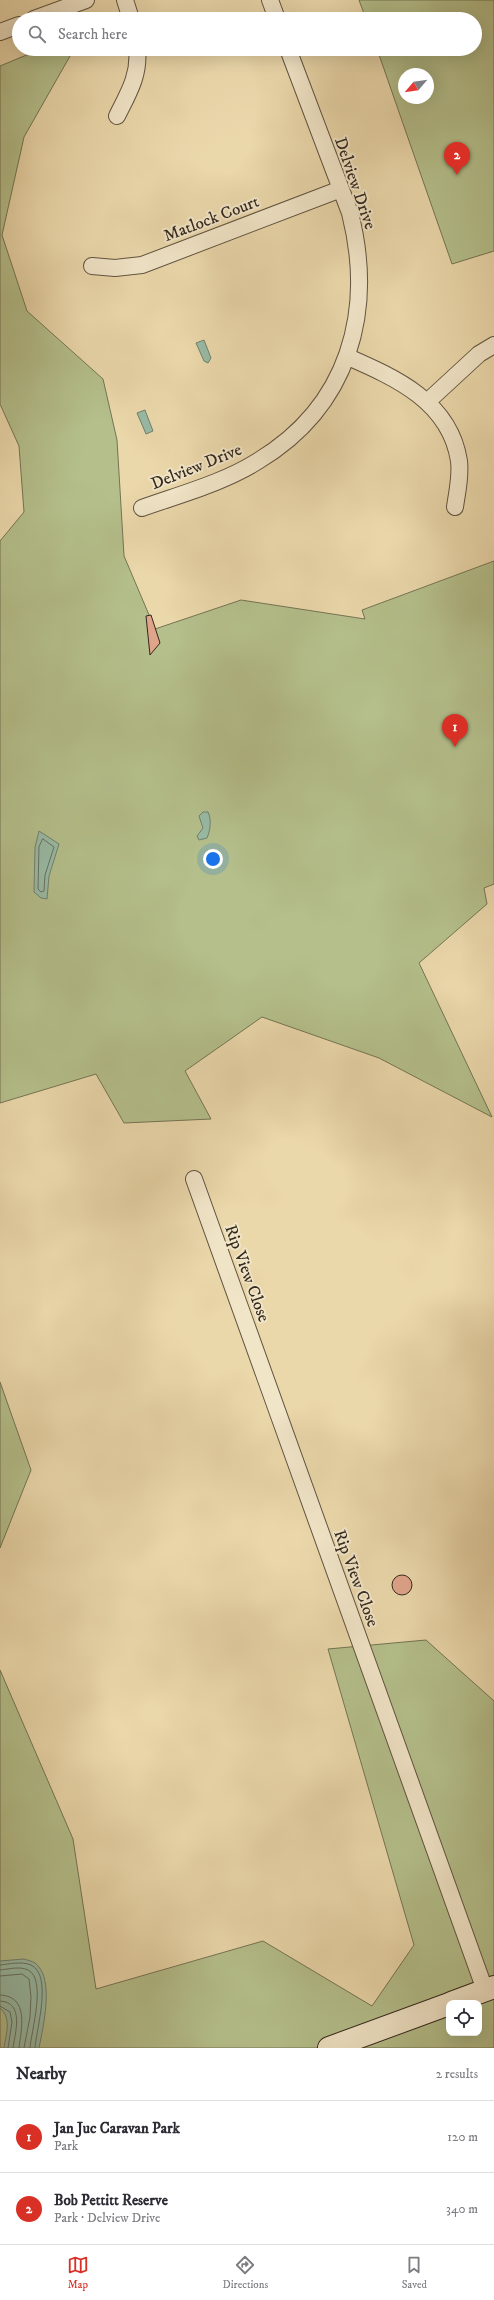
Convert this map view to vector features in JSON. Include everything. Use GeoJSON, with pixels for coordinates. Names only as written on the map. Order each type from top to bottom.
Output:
{"type":"FeatureCollection","features":[{"type":"Feature","properties":{"kind":"main road"},"geometry":{"type":"LineString","coordinates":[[459,2000],[490,1989]]}},
{"type":"Feature","properties":{"kind":"main road"},"geometry":{"type":"LineString","coordinates":[[329,2048],[446,2004]]}},
{"type":"Feature","properties":{"kind":"street"},"geometry":{"type":"LineString","coordinates":[[53,12],[86,0]]}},
{"type":"Feature","properties":{"kind":"street"},"geometry":{"type":"LineString","coordinates":[[125,0],[129,12]]}},
{"type":"Feature","properties":{"kind":"street"},"geometry":{"type":"LineString","coordinates":[[270,0],[274,12]]}},
{"type":"Feature","properties":{"kind":"street"},"geometry":{"type":"LineString","coordinates":[[0,32],[12,28]]}},
{"type":"Feature","properties":{"kind":"street"},"geometry":{"type":"LineString","coordinates":[[117,116],[133,85],[137,72],[137,56]]}},
{"type":"Feature","properties":{"kind":"street","name":"Delview Drive"},"geometry":{"type":"LineString","coordinates":[[142,508],[238,472],[279,447],[312,415],[334,383],[348,356],[357,317],[360,278],[355,234],[341,190],[291,56]]}},
{"type":"Feature","properties":{"kind":"street","name":"Matlock Court"},"geometry":{"type":"LineString","coordinates":[[92,266],[115,268],[142,265],[341,190]]}},
{"type":"Feature","properties":{"kind":"street"},"geometry":{"type":"LineString","coordinates":[[427,402],[479,354],[494,345]]}},
{"type":"Feature","properties":{"kind":"street"},"geometry":{"type":"LineString","coordinates":[[348,356],[401,381],[427,402],[448,431],[455,446],[460,475],[455,507]]}},
{"type":"Feature","properties":{"kind":"street","name":"Rip View Close"},"geometry":{"type":"LineString","coordinates":[[194,1179],[490,1989]]}},
{"type":"Feature","properties":{"kind":"shaded area"},"geometry":{"type":"Polygon","coordinates":[[[359,0],[494,0],[494,251],[452,264],[379,56],[482,56],[482,12],[363,12],[359,0]]]}},
{"type":"Feature","properties":{"kind":"shaded area"},"geometry":{"type":"Polygon","coordinates":[[[24,56],[70,56],[24,137],[2,235],[27,311],[103,379],[117,440],[124,556],[155,629],[241,600],[365,619],[362,610],[494,561],[494,884],[484,888],[487,904],[419,963],[492,1117],[379,1058],[262,1017],[185,1071],[211,1119],[124,1123],[96,1074],[0,1103],[0,541],[24,512],[19,446],[0,404],[0,66],[24,56]]]}},
{"type":"Feature","properties":{"kind":"shaded area"},"geometry":{"type":"Polygon","coordinates":[[[0,1382],[31,1470],[0,1548],[0,1382]]]}},
{"type":"Feature","properties":{"kind":"shaded area"},"geometry":{"type":"Polygon","coordinates":[[[426,1640],[494,1701],[494,2048],[0,2048],[0,1670],[73,1839],[96,1989],[263,1941],[372,2006],[414,1945],[328,1649],[426,1640]]]}},
{"type":"Feature","properties":{"kind":"water"},"geometry":{"type":"Polygon","coordinates":[[[204,340],[211,358],[208,363],[204,361],[196,343],[204,340]]]}},
{"type":"Feature","properties":{"kind":"water"},"geometry":{"type":"Polygon","coordinates":[[[145,410],[153,431],[146,434],[137,413],[145,410]]]}},
{"type":"Feature","properties":{"kind":"water"},"geometry":{"type":"Polygon","coordinates":[[[203,812],[208,812],[210,818],[210,829],[207,838],[199,840],[197,836],[203,828],[199,816],[203,812]]]}},
{"type":"Feature","properties":{"kind":"water"},"geometry":{"type":"Polygon","coordinates":[[[39,831],[59,844],[49,876],[47,899],[41,898],[34,892],[35,847],[39,831]]]}},
{"type":"Feature","properties":{"kind":"water"},"geometry":{"type":"Polygon","coordinates":[[[24,1959],[35,1963],[41,1970],[45,1980],[45,2016],[39,2048],[4,2048],[7,2022],[4,2012],[0,2008],[0,1961],[24,1959]]]}},
{"type":"Feature","properties":{"kind":"building"},"geometry":{"type":"Polygon","coordinates":[[[151,615],[160,643],[150,655],[146,616],[151,615]]]}},
{"type":"Feature","properties":{"kind":"building"},"geometry":{"type":"Polygon","coordinates":[[[402,1575],[409,1578],[412,1585],[409,1592],[402,1595],[395,1592],[392,1585],[395,1578],[402,1575]]]}},
{"type":"Feature","properties":{"kind":"place","name":"Bob Pettitt Reserve"},"geometry":{"type":"Point","coordinates":[457,175]}},
{"type":"Feature","properties":{"kind":"place","name":"Jan Juc Caravan Park"},"geometry":{"type":"Point","coordinates":[455,747]}}]}
